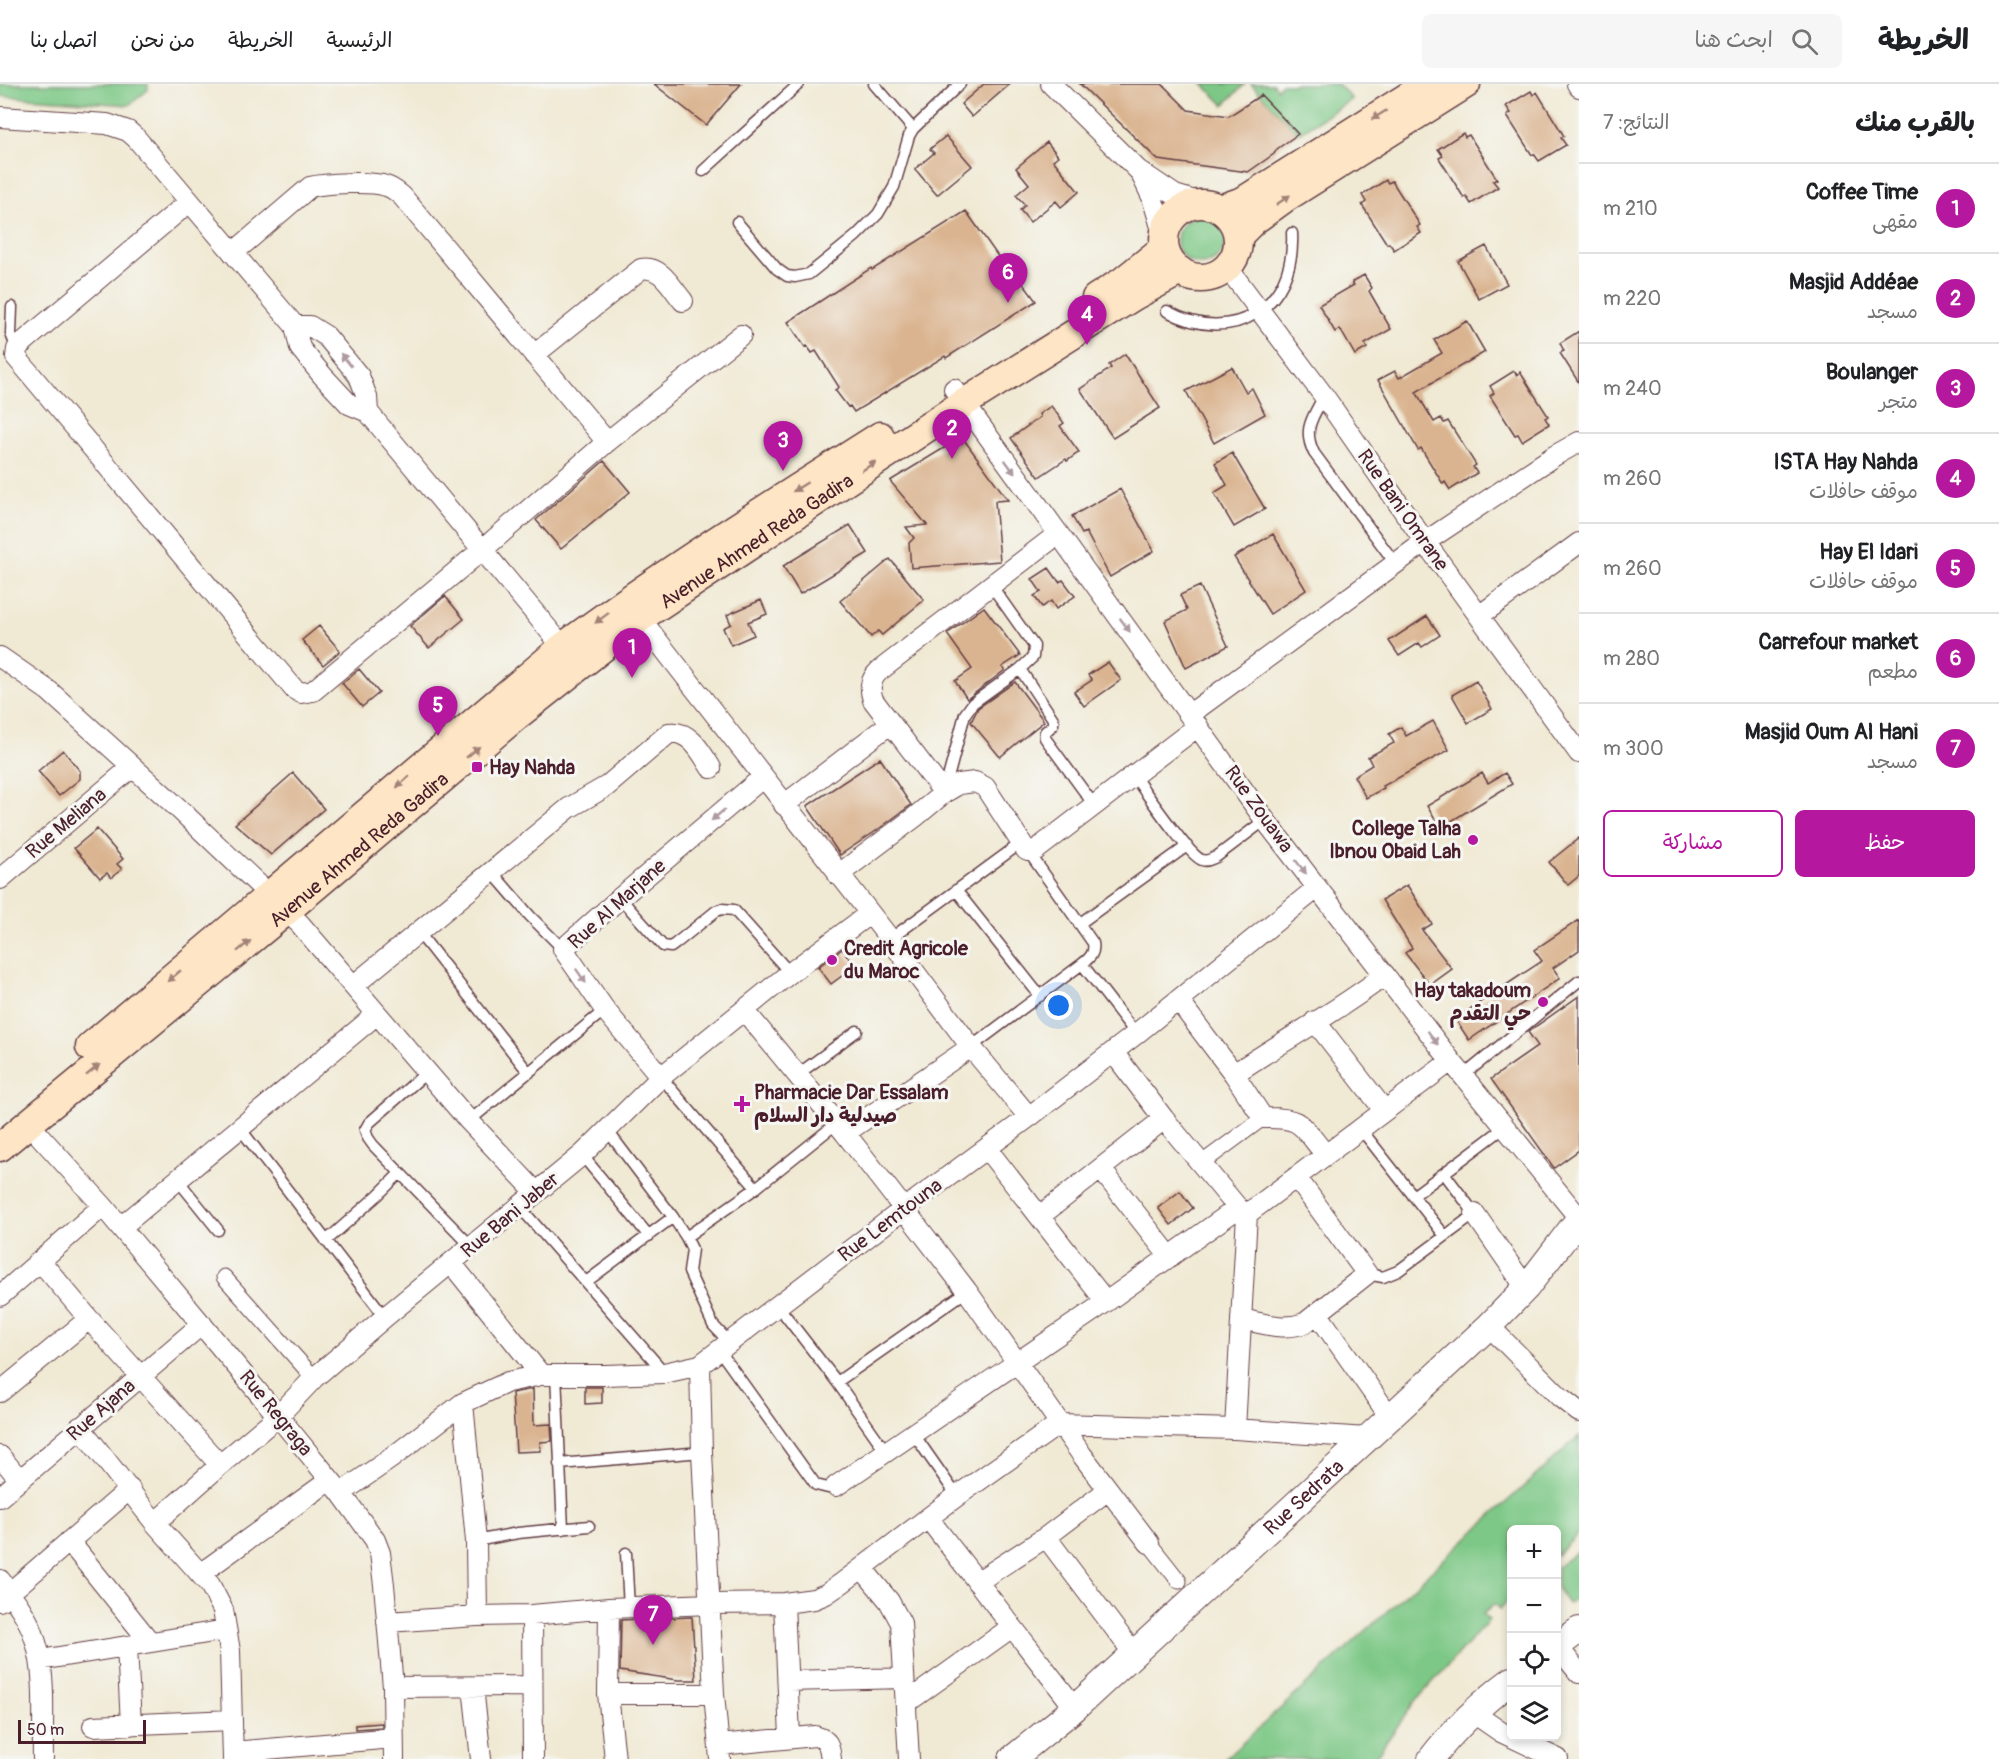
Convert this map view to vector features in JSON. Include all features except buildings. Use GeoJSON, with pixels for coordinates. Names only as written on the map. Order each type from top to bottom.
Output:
{"type":"FeatureCollection","features":[{"type":"Feature","properties":{"kind":"main road"},"geometry":{"type":"LineString","coordinates":[[1211,206],[1229,216],[1235,225],[1238,236],[1236,255],[1227,267],[1209,277],[1189,276],[1172,265],[1164,242],[1168,224],[1176,213],[1188,206],[1211,206],[1243,201],[1428,84]]}},
{"type":"Feature","properties":{"kind":"main road"},"geometry":{"type":"LineString","coordinates":[[1238,236],[1253,221],[1285,198],[1466,84]]}},
{"type":"Feature","properties":{"kind":"main road","name":"Avenue Ahmed Reda Gadira"},"geometry":{"type":"LineString","coordinates":[[0,1147],[278,903],[563,647],[633,609],[959,396],[1123,281],[1164,242]]}},
{"type":"Feature","properties":{"kind":"main road","name":"Avenue Ahmed Reda Gadira"},"geometry":{"type":"LineString","coordinates":[[959,396],[1180,271]]}},
{"type":"Feature","properties":{"kind":"main road","name":"Avenue Ahmed Reda Gadira"},"geometry":{"type":"LineString","coordinates":[[0,1124],[515,717],[633,609]]}},
{"type":"Feature","properties":{"kind":"street"},"geometry":{"type":"LineString","coordinates":[[1051,84],[1138,170],[1175,195],[1211,206]]}},
{"type":"Feature","properties":{"kind":"street"},"geometry":{"type":"LineString","coordinates":[[0,117],[107,124],[118,127],[136,138],[295,326],[300,348],[322,375],[349,404],[368,412],[563,647]]}},
{"type":"Feature","properties":{"kind":"street"},"geometry":{"type":"LineString","coordinates":[[1138,170],[1152,198],[1164,242]]}},
{"type":"Feature","properties":{"kind":"street"},"geometry":{"type":"LineString","coordinates":[[233,253],[310,187],[369,184],[387,186],[402,196],[607,442]]}},
{"type":"Feature","properties":{"kind":"street"},"geometry":{"type":"LineString","coordinates":[[189,202],[17,349],[16,357],[294,688],[301,693],[313,691],[607,442],[741,335]]}},
{"type":"Feature","properties":{"kind":"street","name":"Rue Bani Omrane"},"geometry":{"type":"LineString","coordinates":[[1227,267],[1324,396],[1425,542],[1579,753]]}},
{"type":"Feature","properties":{"kind":"street"},"geometry":{"type":"LineString","coordinates":[[534,355],[641,269],[659,271],[683,301]]}},
{"type":"Feature","properties":{"kind":"street"},"geometry":{"type":"LineString","coordinates":[[295,326],[310,326],[326,336],[359,376],[367,397],[368,412]]}},
{"type":"Feature","properties":{"kind":"street","name":"Rue Zouawa"},"geometry":{"type":"LineString","coordinates":[[959,396],[1265,820],[1457,1068],[1579,1219]]}},
{"type":"Feature","properties":{"kind":"street"},"geometry":{"type":"LineString","coordinates":[[838,875],[944,794],[967,782],[980,783],[985,787],[1024,847],[1036,850],[1134,776],[1194,720],[1395,563],[1554,456],[1579,442]]}},
{"type":"Feature","properties":{"kind":"street"},"geometry":{"type":"LineString","coordinates":[[944,794],[873,700],[870,692],[874,676],[1058,534]]}},
{"type":"Feature","properties":{"kind":"street"},"geometry":{"type":"LineString","coordinates":[[1479,616],[1579,543]]}},
{"type":"Feature","properties":{"kind":"street"},"geometry":{"type":"LineString","coordinates":[[633,609],[762,778],[890,939],[971,1047],[1029,1117]]}},
{"type":"Feature","properties":{"kind":"street"},"geometry":{"type":"LineString","coordinates":[[0,657],[50,690],[300,924],[469,1121],[536,1192]]}},
{"type":"Feature","properties":{"kind":"street"},"geometry":{"type":"LineString","coordinates":[[784,806],[891,723]]}},
{"type":"Feature","properties":{"kind":"street"},"geometry":{"type":"LineString","coordinates":[[353,986],[576,802],[607,786],[669,734],[675,732],[687,736],[700,750],[711,768]]}},
{"type":"Feature","properties":{"kind":"street","name":"Rue Meliana"},"geometry":{"type":"LineString","coordinates":[[0,879],[132,767]]}},
{"type":"Feature","properties":{"kind":"street","name":"Rue Al Marjane"},"geometry":{"type":"LineString","coordinates":[[661,1077],[605,1010],[563,949],[762,778]]}},
{"type":"Feature","properties":{"kind":"street","name":"Rue Lemtouna"},"geometry":{"type":"LineString","coordinates":[[200,1574],[336,1487],[390,1459],[463,1403],[508,1382],[549,1375],[605,1376],[664,1373],[700,1365],[1029,1117],[1317,888]]}},
{"type":"Feature","properties":{"kind":"street","name":"Rue Bani Jaber"},"geometry":{"type":"LineString","coordinates":[[155,1523],[278,1416],[315,1378],[385,1317],[582,1155],[661,1077],[790,973],[869,914]]}},
{"type":"Feature","properties":{"kind":"street"},"geometry":{"type":"LineString","coordinates":[[1234,1074],[1353,999],[1385,975]]}},
{"type":"Feature","properties":{"kind":"street"},"geometry":{"type":"LineString","coordinates":[[1178,1000],[1234,1074],[1263,1118]]}},
{"type":"Feature","properties":{"kind":"street"},"geometry":{"type":"LineString","coordinates":[[744,1010],[841,1128],[967,1291],[1059,1424],[1179,1581]]}},
{"type":"Feature","properties":{"kind":"street"},"geometry":{"type":"LineString","coordinates":[[121,1227],[376,1014]]}},
{"type":"Feature","properties":{"kind":"street"},"geometry":{"type":"LineString","coordinates":[[1315,1021],[1384,1110]]}},
{"type":"Feature","properties":{"kind":"street"},"geometry":{"type":"LineString","coordinates":[[841,1128],[971,1047]]}},
{"type":"Feature","properties":{"kind":"street"},"geometry":{"type":"LineString","coordinates":[[1113,1052],[1164,1119],[1242,1211],[1241,1319],[1235,1429]]}},
{"type":"Feature","properties":{"kind":"street"},"geometry":{"type":"LineString","coordinates":[[836,1486],[1170,1257],[1296,1177],[1384,1110],[1457,1068]]}},
{"type":"Feature","properties":{"kind":"street"},"geometry":{"type":"LineString","coordinates":[[1202,1163],[1263,1118],[1283,1118],[1300,1124],[1325,1154]]}},
{"type":"Feature","properties":{"kind":"street"},"geometry":{"type":"LineString","coordinates":[[1040,1216],[1164,1119]]}},
{"type":"Feature","properties":{"kind":"street","name":"Rue Regraga"},"geometry":{"type":"LineString","coordinates":[[28,1123],[103,1206],[202,1324],[336,1487],[375,1540],[380,1553],[384,1585],[393,1687],[394,1759]]}},
{"type":"Feature","properties":{"kind":"street"},"geometry":{"type":"LineString","coordinates":[[987,1149],[1106,1302]]}},
{"type":"Feature","properties":{"kind":"street"},"geometry":{"type":"LineString","coordinates":[[1101,1168],[1170,1257]]}},
{"type":"Feature","properties":{"kind":"street"},"geometry":{"type":"LineString","coordinates":[[1241,1319],[1286,1328],[1305,1323],[1367,1274],[1296,1177]]}},
{"type":"Feature","properties":{"kind":"street"},"geometry":{"type":"LineString","coordinates":[[0,1296],[103,1206]]}},
{"type":"Feature","properties":{"kind":"street"},"geometry":{"type":"LineString","coordinates":[[1475,1214],[1526,1287]]}},
{"type":"Feature","properties":{"kind":"street","name":"Rue Sedrata"},"geometry":{"type":"LineString","coordinates":[[1012,1759],[1075,1708],[1490,1326],[1526,1287],[1579,1219]]}},
{"type":"Feature","properties":{"kind":"street"},"geometry":{"type":"LineString","coordinates":[[41,1262],[220,1465]]}},
{"type":"Feature","properties":{"kind":"street"},"geometry":{"type":"LineString","coordinates":[[452,1264],[549,1375]]}},
{"type":"Feature","properties":{"kind":"street"},"geometry":{"type":"LineString","coordinates":[[224,1277],[315,1378]]}},
{"type":"Feature","properties":{"kind":"street"},"geometry":{"type":"LineString","coordinates":[[1317,1313],[1390,1417]]}},
{"type":"Feature","properties":{"kind":"street"},"geometry":{"type":"LineString","coordinates":[[0,1392],[89,1319]]}},
{"type":"Feature","properties":{"kind":"street","name":"Rue Ajana"},"geometry":{"type":"LineString","coordinates":[[0,1497],[202,1324]]}},
{"type":"Feature","properties":{"kind":"street"},"geometry":{"type":"LineString","coordinates":[[1490,1326],[1560,1397],[1579,1412]]}},
{"type":"Feature","properties":{"kind":"street"},"geometry":{"type":"LineString","coordinates":[[700,1365],[714,1694],[720,1752],[790,1737],[815,1736],[829,1743],[831,1759]]}},
{"type":"Feature","properties":{"kind":"street"},"geometry":{"type":"LineString","coordinates":[[463,1403],[476,1541],[477,1616]]}},
{"type":"Feature","properties":{"kind":"street"},"geometry":{"type":"LineString","coordinates":[[387,1622],[532,1615],[609,1608],[784,1604],[814,1599],[826,1594],[957,1496],[1059,1424],[1235,1429],[1367,1438]]}},
{"type":"Feature","properties":{"kind":"street"},"geometry":{"type":"LineString","coordinates":[[81,1427],[155,1523],[210,1585],[223,1610],[230,1651],[233,1755],[393,1738]]}},
{"type":"Feature","properties":{"kind":"street"},"geometry":{"type":"LineString","coordinates":[[0,1456],[20,1480]]}},
{"type":"Feature","properties":{"kind":"street"},"geometry":{"type":"LineString","coordinates":[[43,1759],[40,1660],[35,1639],[27,1619],[3,1591],[69,1541],[130,1489]]}},
{"type":"Feature","properties":{"kind":"street"},"geometry":{"type":"LineString","coordinates":[[977,1582],[1046,1537],[1108,1490]]}},
{"type":"Feature","properties":{"kind":"street"},"geometry":{"type":"LineString","coordinates":[[928,1518],[1075,1708]]}},
{"type":"Feature","properties":{"kind":"street"},"geometry":{"type":"LineString","coordinates":[[1046,1537],[1134,1654]]}},
{"type":"Feature","properties":{"kind":"street"},"geometry":{"type":"LineString","coordinates":[[69,1541],[150,1642]]}},
{"type":"Feature","properties":{"kind":"street"},"geometry":{"type":"LineString","coordinates":[[862,1568],[889,1601],[901,1623],[909,1759]]}},
{"type":"Feature","properties":{"kind":"street"},"geometry":{"type":"LineString","coordinates":[[784,1604],[790,1737]]}},
{"type":"Feature","properties":{"kind":"street"},"geometry":{"type":"LineString","coordinates":[[609,1608],[608,1694],[615,1759]]}},
{"type":"Feature","properties":{"kind":"street"},"geometry":{"type":"LineString","coordinates":[[532,1615],[533,1759]]}},
{"type":"Feature","properties":{"kind":"street"},"geometry":{"type":"LineString","coordinates":[[906,1703],[1012,1627]]}},
{"type":"Feature","properties":{"kind":"street"},"geometry":{"type":"LineString","coordinates":[[40,1660],[226,1630]]}},
{"type":"Feature","properties":{"kind":"street"},"geometry":{"type":"LineString","coordinates":[[1561,1643],[1579,1630]]}},
{"type":"Feature","properties":{"kind":"street"},"geometry":{"type":"LineString","coordinates":[[127,1646],[131,1725]]}},
{"type":"Feature","properties":{"kind":"street"},"geometry":{"type":"LineString","coordinates":[[1561,1651],[1579,1673]]}},
{"type":"Feature","properties":{"kind":"street"},"geometry":{"type":"LineString","coordinates":[[788,1681],[904,1678]]}},
{"type":"Feature","properties":{"kind":"street"},"geometry":{"type":"LineString","coordinates":[[1431,1759],[1446,1739],[1472,1712],[1507,1684]]}},
{"type":"Feature","properties":{"kind":"street"},"geometry":{"type":"LineString","coordinates":[[393,1687],[532,1686]]}},
{"type":"Feature","properties":{"kind":"street"},"geometry":{"type":"LineString","coordinates":[[473,1687],[480,1759]]}},
{"type":"Feature","properties":{"kind":"street"},"geometry":{"type":"LineString","coordinates":[[608,1694],[714,1694]]}},
{"type":"Feature","properties":{"kind":"street"},"geometry":{"type":"LineString","coordinates":[[1472,1712],[1501,1732],[1558,1759]]}},
{"type":"Feature","properties":{"kind":"street"},"geometry":{"type":"LineString","coordinates":[[93,1726],[232,1720]]}},
{"type":"Feature","properties":{"kind":"lane"},"geometry":{"type":"LineString","coordinates":[[703,171],[799,84]]}},
{"type":"Feature","properties":{"kind":"lane"},"geometry":{"type":"LineString","coordinates":[[874,84],[913,129]]}},
{"type":"Feature","properties":{"kind":"lane"},"geometry":{"type":"LineString","coordinates":[[737,222],[777,269],[787,276],[809,274],[856,236],[878,214],[894,187],[913,129],[960,84]]}},
{"type":"Feature","properties":{"kind":"lane"},"geometry":{"type":"LineString","coordinates":[[1167,311],[1179,318],[1206,325],[1234,323],[1260,312],[1280,290],[1286,277],[1293,248],[1292,233]]}},
{"type":"Feature","properties":{"kind":"lane"},"geometry":{"type":"LineString","coordinates":[[12,307],[11,334],[17,349]]}},
{"type":"Feature","properties":{"kind":"lane"},"geometry":{"type":"LineString","coordinates":[[1324,396],[1309,425],[1309,444],[1395,563]]}},
{"type":"Feature","properties":{"kind":"lane"},"geometry":{"type":"LineString","coordinates":[[944,794],[965,714],[973,703],[1033,657],[1034,646],[991,585]]}},
{"type":"Feature","properties":{"kind":"lane"},"geometry":{"type":"LineString","coordinates":[[1020,669],[1053,719],[1053,725],[1046,732],[1046,738],[1094,805]]}},
{"type":"Feature","properties":{"kind":"lane"},"geometry":{"type":"LineString","coordinates":[[1134,776],[1187,846],[1200,859],[1209,860],[1265,820]]}},
{"type":"Feature","properties":{"kind":"lane"},"geometry":{"type":"LineString","coordinates":[[1078,924],[1187,846]]}},
{"type":"Feature","properties":{"kind":"lane"},"geometry":{"type":"LineString","coordinates":[[890,939],[956,890],[1024,847],[1093,943],[1094,948],[1089,958],[1082,964],[971,1047]]}},
{"type":"Feature","properties":{"kind":"lane"},"geometry":{"type":"LineString","coordinates":[[492,872],[563,949]]}},
{"type":"Feature","properties":{"kind":"lane"},"geometry":{"type":"LineString","coordinates":[[956,890],[1040,996]]}},
{"type":"Feature","properties":{"kind":"lane"},"geometry":{"type":"LineString","coordinates":[[620,898],[663,946],[667,947],[675,944],[716,911],[734,910],[790,973]]}},
{"type":"Feature","properties":{"kind":"lane"},"geometry":{"type":"LineString","coordinates":[[419,933],[529,1073]]}},
{"type":"Feature","properties":{"kind":"lane"},"geometry":{"type":"LineString","coordinates":[[1082,964],[1136,1034]]}},
{"type":"Feature","properties":{"kind":"lane"},"geometry":{"type":"LineString","coordinates":[[1457,1068],[1579,981]]}},
{"type":"Feature","properties":{"kind":"lane"},"geometry":{"type":"LineString","coordinates":[[469,1121],[605,1010]]}},
{"type":"Feature","properties":{"kind":"lane"},"geometry":{"type":"LineString","coordinates":[[797,1075],[856,1031]]}},
{"type":"Feature","properties":{"kind":"lane"},"geometry":{"type":"LineString","coordinates":[[427,1072],[369,1123],[365,1130],[373,1145],[472,1247]]}},
{"type":"Feature","properties":{"kind":"lane"},"geometry":{"type":"LineString","coordinates":[[661,1077],[756,1188]]}},
{"type":"Feature","properties":{"kind":"lane"},"geometry":{"type":"LineString","coordinates":[[239,1127],[385,1317]]}},
{"type":"Feature","properties":{"kind":"lane"},"geometry":{"type":"LineString","coordinates":[[1413,1196],[1504,1127]]}},
{"type":"Feature","properties":{"kind":"lane"},"geometry":{"type":"LineString","coordinates":[[686,1237],[841,1128]]}},
{"type":"Feature","properties":{"kind":"lane"},"geometry":{"type":"LineString","coordinates":[[1360,1128],[1445,1236]]}},
{"type":"Feature","properties":{"kind":"lane"},"geometry":{"type":"LineString","coordinates":[[608,1130],[674,1217],[692,1248],[689,1272],[725,1347],[816,1485],[828,1488],[836,1486]]}},
{"type":"Feature","properties":{"kind":"lane"},"geometry":{"type":"LineString","coordinates":[[582,1155],[648,1236]]}},
{"type":"Feature","properties":{"kind":"lane"},"geometry":{"type":"LineString","coordinates":[[326,1241],[400,1173]]}},
{"type":"Feature","properties":{"kind":"lane"},"geometry":{"type":"LineString","coordinates":[[1367,1274],[1383,1277],[1391,1275],[1475,1214],[1444,1173]]}},
{"type":"Feature","properties":{"kind":"lane"},"geometry":{"type":"LineString","coordinates":[[177,1179],[218,1230]]}},
{"type":"Feature","properties":{"kind":"lane"},"geometry":{"type":"LineString","coordinates":[[519,1206],[664,1373]]}},
{"type":"Feature","properties":{"kind":"lane"},"geometry":{"type":"LineString","coordinates":[[586,1282],[674,1217]]}},
{"type":"Feature","properties":{"kind":"lane"},"geometry":{"type":"LineString","coordinates":[[837,1382],[967,1291]]}},
{"type":"Feature","properties":{"kind":"lane"},"geometry":{"type":"LineString","coordinates":[[778,1306],[837,1382],[887,1453]]}},
{"type":"Feature","properties":{"kind":"lane"},"geometry":{"type":"LineString","coordinates":[[549,1375],[559,1464],[563,1529]]}},
{"type":"Feature","properties":{"kind":"lane"},"geometry":{"type":"LineString","coordinates":[[913,1433],[957,1496]]}},
{"type":"Feature","properties":{"kind":"lane"},"geometry":{"type":"LineString","coordinates":[[559,1464],[702,1452]]}},
{"type":"Feature","properties":{"kind":"lane"},"geometry":{"type":"LineString","coordinates":[[476,1541],[518,1533],[589,1526]]}},
{"type":"Feature","properties":{"kind":"lane"},"geometry":{"type":"LineString","coordinates":[[626,1553],[629,1608]]}},
{"type":"Feature","properties":{"kind":"green space"},"geometry":{"type":"Polygon","coordinates":[[[0,84],[148,84],[148,90],[129,105],[0,96],[0,84]]]}},
{"type":"Feature","properties":{"kind":"green space"},"geometry":{"type":"Polygon","coordinates":[[[1203,84],[1245,84],[1224,105],[1203,84]]]}},
{"type":"Feature","properties":{"kind":"green space"},"geometry":{"type":"Polygon","coordinates":[[[1251,84],[1273,84],[1277,89],[1282,84],[1338,84],[1352,99],[1298,134],[1251,84]]]}},
{"type":"Feature","properties":{"kind":"green space"},"geometry":{"type":"Polygon","coordinates":[[[1196,216],[1206,216],[1218,223],[1225,235],[1225,245],[1218,257],[1206,264],[1196,264],[1181,253],[1177,245],[1177,235],[1188,220],[1196,216]]]}},
{"type":"Feature","properties":{"kind":"green space"},"geometry":{"type":"Polygon","coordinates":[[[313,340],[320,342],[359,388],[357,393],[352,392],[310,342],[313,340]]]}},
{"type":"Feature","properties":{"kind":"green space"},"geometry":{"type":"Polygon","coordinates":[[[1579,1436],[1579,1533],[1561,1551],[1561,1525],[1507,1525],[1507,1601],[1500,1609],[1495,1604],[1483,1614],[1489,1620],[1414,1703],[1374,1759],[1225,1759],[1579,1436]]]}},
{"type":"Feature","properties":{"kind":"green space"},"geometry":{"type":"Polygon","coordinates":[[[1579,1550],[1579,1596],[1568,1604],[1561,1594],[1561,1564],[1579,1550]]]}},
{"type":"Feature","properties":{"kind":"place","name":"Carrefour market"},"geometry":{"type":"Point","coordinates":[1008,303]}},
{"type":"Feature","properties":{"kind":"place","name":"ISTA Hay Nahda"},"geometry":{"type":"Point","coordinates":[1087,345]}},
{"type":"Feature","properties":{"kind":"place","name":"Masjid Addéae"},"geometry":{"type":"Point","coordinates":[952,459]}},
{"type":"Feature","properties":{"kind":"place","name":"Boulanger"},"geometry":{"type":"Point","coordinates":[783,471]}},
{"type":"Feature","properties":{"kind":"place","name":"Coffee Time"},"geometry":{"type":"Point","coordinates":[632,678]}},
{"type":"Feature","properties":{"kind":"place","name":"Hay El Idari"},"geometry":{"type":"Point","coordinates":[438,736]}},
{"type":"Feature","properties":{"kind":"place","name":"Hay Nahda"},"geometry":{"type":"Point","coordinates":[477,767]}},
{"type":"Feature","properties":{"kind":"place","name":"College Talha Ibnou Obaid Lah"},"geometry":{"type":"Point","coordinates":[1473,840]}},
{"type":"Feature","properties":{"kind":"place","name":"Credit Agricole du Maroc"},"geometry":{"type":"Point","coordinates":[832,960]}},
{"type":"Feature","properties":{"kind":"place","name":"Hay takadoum حي التقدم"},"geometry":{"type":"Point","coordinates":[1543,1002]}},
{"type":"Feature","properties":{"kind":"place","name":"Pharmacie Dar Essalam صيدلية دار السلام"},"geometry":{"type":"Point","coordinates":[742,1104]}},
{"type":"Feature","properties":{"kind":"place","name":"Masjid Oum Al Hani"},"geometry":{"type":"Point","coordinates":[653,1645]}}]}
